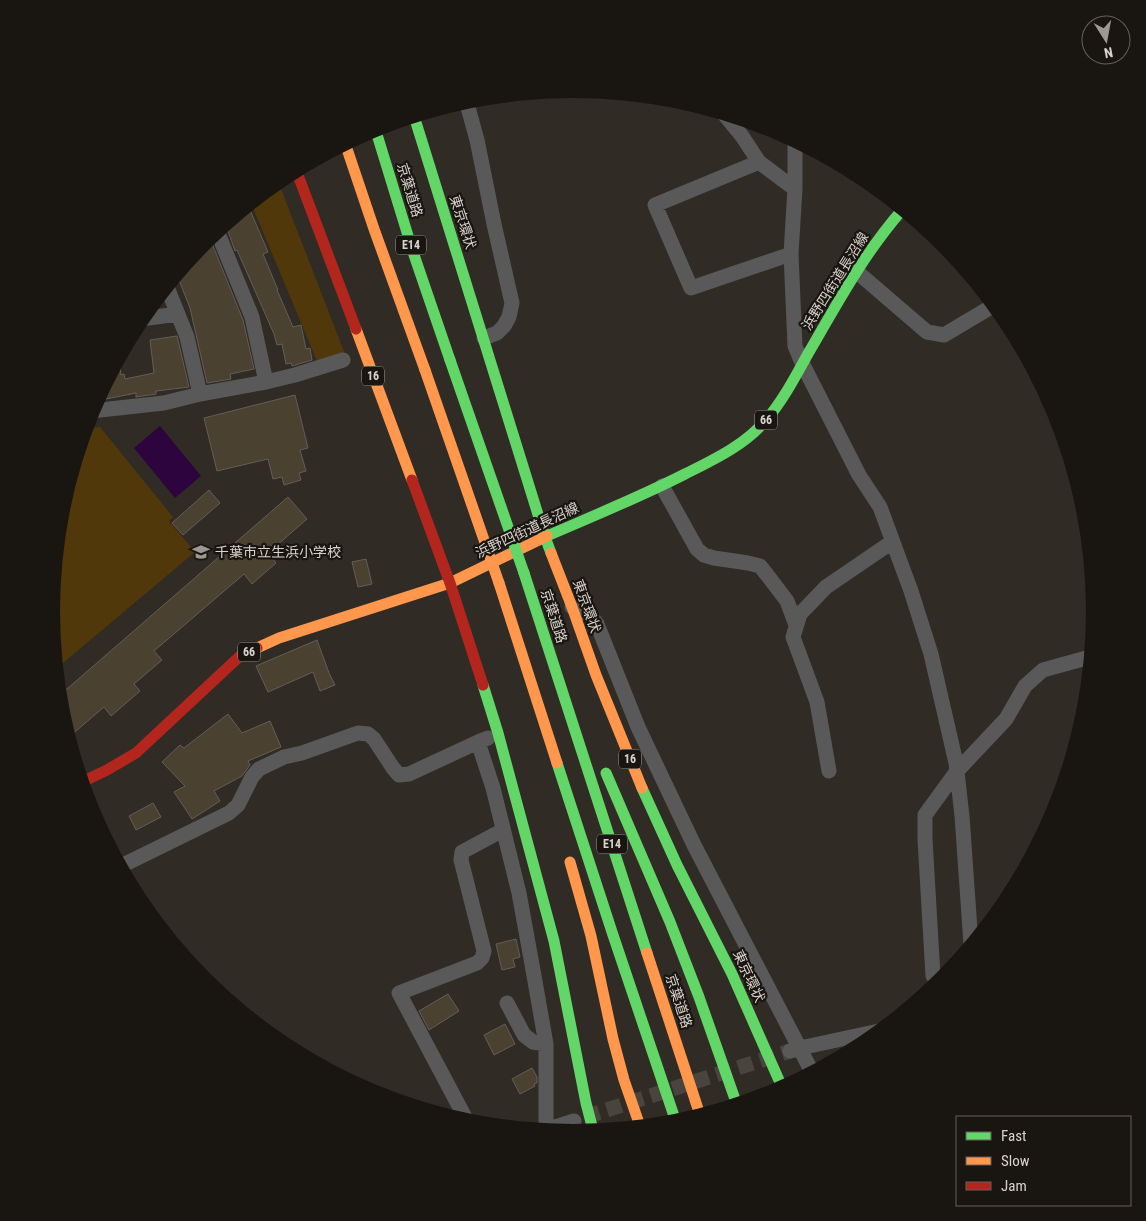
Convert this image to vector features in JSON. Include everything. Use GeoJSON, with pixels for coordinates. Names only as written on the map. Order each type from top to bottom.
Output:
{"type":"FeatureCollection","features":[{"type":"Feature","properties":{"kind":"main road","name":"東京環状"},"geometry":{"type":"LineString","coordinates":[[416,122],[545,537],[596,675],[648,803],[732,974],[779,1080]]}},
{"type":"Feature","properties":{"kind":"main road","name":"京葉道路"},"geometry":{"type":"LineString","coordinates":[[378,137],[413,252],[524,573],[698,1108]]}},
{"type":"Feature","properties":{"kind":"main road","name":"E14"},"geometry":{"type":"LineString","coordinates":[[347,150],[499,583],[673,1114]]}},
{"type":"Feature","properties":{"kind":"main road","name":"16"},"geometry":{"type":"LineString","coordinates":[[299,177],[348,304],[450,583],[498,734],[554,942],[591,1123]]}},
{"type":"Feature","properties":{"kind":"main road","name":"浜野四街道長沼線"},"geometry":{"type":"LineString","coordinates":[[88,779],[136,753],[240,656],[279,638],[450,583],[545,537],[662,486],[722,456],[746,440],[766,420],[782,399],[856,270],[886,228],[898,215]]}},
{"type":"Feature","properties":{"kind":"main road"},"geometry":{"type":"LineString","coordinates":[[511,623],[511,652]]}},
{"type":"Feature","properties":{"kind":"main road"},"geometry":{"type":"LineString","coordinates":[[550,652],[572,687],[578,704]]}},
{"type":"Feature","properties":{"kind":"main road"},"geometry":{"type":"LineString","coordinates":[[602,764],[670,922],[734,1097]]}},
{"type":"Feature","properties":{"kind":"main road"},"geometry":{"type":"LineString","coordinates":[[567,852],[591,936],[613,1040],[638,1119]]}},
{"type":"Feature","properties":{"kind":"main road"},"geometry":{"type":"LineString","coordinates":[[732,974],[756,1002],[760,1010]]}},
{"type":"Feature","properties":{"kind":"street"},"geometry":{"type":"LineString","coordinates":[[468,108],[477,140],[512,303],[509,317],[504,326],[497,333],[484,338]]}},
{"type":"Feature","properties":{"kind":"street"},"geometry":{"type":"LineString","coordinates":[[731,123],[759,162],[795,189]]}},
{"type":"Feature","properties":{"kind":"street"},"geometry":{"type":"LineString","coordinates":[[795,148],[795,189],[791,254],[795,346],[802,364],[859,474],[880,507],[911,591],[931,654],[957,771],[970,935]]}},
{"type":"Feature","properties":{"kind":"street"},"geometry":{"type":"LineString","coordinates":[[759,162],[656,205],[691,288],[791,254]]}},
{"type":"Feature","properties":{"kind":"street"},"geometry":{"type":"LineString","coordinates":[[220,239],[252,317],[266,382]]}},
{"type":"Feature","properties":{"kind":"street"},"geometry":{"type":"LineString","coordinates":[[856,270],[927,332],[944,335],[988,309]]}},
{"type":"Feature","properties":{"kind":"street"},"geometry":{"type":"LineString","coordinates":[[170,293],[187,337],[200,394]]}},
{"type":"Feature","properties":{"kind":"street"},"geometry":{"type":"LineString","coordinates":[[151,318],[178,314]]}},
{"type":"Feature","properties":{"kind":"street"},"geometry":{"type":"LineString","coordinates":[[101,410],[164,403],[200,394],[266,382],[343,360]]}},
{"type":"Feature","properties":{"kind":"street"},"geometry":{"type":"LineString","coordinates":[[662,486],[697,549],[704,555],[714,558],[760,566],[787,601],[796,625]]}},
{"type":"Feature","properties":{"kind":"street"},"geometry":{"type":"LineString","coordinates":[[829,771],[817,702],[793,637],[796,625],[800,614],[826,587],[892,542]]}},
{"type":"Feature","properties":{"kind":"street"},"geometry":{"type":"LineString","coordinates":[[572,607],[591,616],[597,624],[638,727],[789,1053],[806,1067]]}},
{"type":"Feature","properties":{"kind":"street"},"geometry":{"type":"LineString","coordinates":[[934,975],[925,815],[957,771],[1006,719],[1025,686],[1043,670],[1084,659]]}},
{"type":"Feature","properties":{"kind":"street"},"geometry":{"type":"LineString","coordinates":[[127,863],[229,813],[238,804],[252,777],[259,769],[284,757],[302,754],[358,733],[368,734],[374,739],[399,775],[409,774],[498,734]]}},
{"type":"Feature","properties":{"kind":"street"},"geometry":{"type":"LineString","coordinates":[[478,742],[494,788],[519,893],[546,1044],[546,1122]]}},
{"type":"Feature","properties":{"kind":"street"},"geometry":{"type":"LineString","coordinates":[[462,1111],[399,993],[477,963],[482,958],[484,951],[461,860],[462,852],[503,830]]}},
{"type":"Feature","properties":{"kind":"street"},"geometry":{"type":"LineString","coordinates":[[507,1004],[524,1035],[534,1042],[546,1044]]}},
{"type":"Feature","properties":{"kind":"street"},"geometry":{"type":"LineString","coordinates":[[789,1053],[860,1036]]}},
{"type":"Feature","properties":{"kind":"street"},"geometry":{"type":"LineString","coordinates":[[566,1124],[574,1121]]}},
{"type":"Feature","properties":{"kind":"shaded area"},"geometry":{"type":"Polygon","coordinates":[[[281,189],[345,354],[317,361],[254,210],[281,189]]]}},
{"type":"Feature","properties":{"kind":"shaded area"},"geometry":{"type":"Polygon","coordinates":[[[160,426],[201,476],[175,498],[134,448],[160,426]]]}},
{"type":"Feature","properties":{"kind":"shaded area"},"geometry":{"type":"Polygon","coordinates":[[[100,427],[173,517],[169,521],[195,552],[63,663],[60,610],[64,544],[77,478],[94,428],[100,427]]]}},
{"type":"Feature","properties":{"kind":"building"},"geometry":{"type":"Polygon","coordinates":[[[251,212],[268,252],[263,254],[277,290],[293,327],[301,325],[306,349],[310,348],[312,360],[292,366],[291,363],[286,364],[282,344],[277,345],[274,334],[237,250],[235,251],[228,231],[251,212]]]}},
{"type":"Feature","properties":{"kind":"building"},"geometry":{"type":"Polygon","coordinates":[[[213,245],[243,320],[254,369],[230,374],[231,379],[207,383],[190,308],[179,281],[213,245]]]}},
{"type":"Feature","properties":{"kind":"building"},"geometry":{"type":"Polygon","coordinates":[[[177,336],[189,387],[156,391],[156,394],[136,397],[136,393],[106,399],[120,370],[121,375],[124,374],[125,379],[154,373],[150,340],[177,336]]]}},
{"type":"Feature","properties":{"kind":"building"},"geometry":{"type":"Polygon","coordinates":[[[295,395],[308,448],[300,450],[306,471],[299,473],[301,480],[284,485],[282,477],[273,479],[268,459],[217,471],[204,418],[295,395]]]}},
{"type":"Feature","properties":{"kind":"building"},"geometry":{"type":"Polygon","coordinates":[[[209,490],[220,503],[183,535],[172,523],[209,490]]]}},
{"type":"Feature","properties":{"kind":"building"},"geometry":{"type":"Polygon","coordinates":[[[288,497],[307,519],[268,553],[276,563],[252,584],[244,574],[154,651],[162,660],[134,684],[140,691],[111,716],[104,707],[75,732],[66,690],[288,497]]]}},
{"type":"Feature","properties":{"kind":"building"},"geometry":{"type":"Polygon","coordinates":[[[366,559],[372,584],[358,587],[352,562],[366,559]]]}},
{"type":"Feature","properties":{"kind":"building"},"geometry":{"type":"Polygon","coordinates":[[[317,640],[335,685],[320,691],[313,672],[268,692],[256,666],[317,640]]]}},
{"type":"Feature","properties":{"kind":"building"},"geometry":{"type":"Polygon","coordinates":[[[228,714],[242,733],[270,721],[281,747],[248,761],[250,765],[242,776],[214,791],[220,801],[192,819],[174,792],[185,786],[162,762],[180,745],[184,748],[228,714]]]}},
{"type":"Feature","properties":{"kind":"building"},"geometry":{"type":"Polygon","coordinates":[[[153,803],[161,817],[136,830],[129,816],[153,803]]]}},
{"type":"Feature","properties":{"kind":"building"},"geometry":{"type":"Polygon","coordinates":[[[516,939],[520,957],[513,959],[515,967],[502,970],[496,944],[516,939]]]}},
{"type":"Feature","properties":{"kind":"building"},"geometry":{"type":"Polygon","coordinates":[[[448,994],[459,1011],[429,1030],[419,1011],[448,994]]]}},
{"type":"Feature","properties":{"kind":"building"},"geometry":{"type":"Polygon","coordinates":[[[505,1024],[515,1044],[494,1055],[484,1035],[505,1024]]]}},
{"type":"Feature","properties":{"kind":"building"},"geometry":{"type":"Polygon","coordinates":[[[532,1068],[537,1077],[537,1083],[520,1094],[512,1079],[532,1068]]]}},
{"type":"Feature","properties":{"kind":"tunnel"},"geometry":{"type":"LineString","coordinates":[[585,1117],[790,1051]]}},
{"type":"Feature","properties":{"kind":"traffic: fast"},"geometry":{"type":"LineString","coordinates":[[416,122],[551,553]]}},
{"type":"Feature","properties":{"kind":"traffic: fast"},"geometry":{"type":"LineString","coordinates":[[378,137],[413,252],[450,360]]}},
{"type":"Feature","properties":{"kind":"traffic: fast"},"geometry":{"type":"LineString","coordinates":[[547,536],[634,498],[707,463],[729,451],[758,428],[784,395],[841,296],[876,242],[898,215]]}},
{"type":"Feature","properties":{"kind":"traffic: fast"},"geometry":{"type":"LineString","coordinates":[[450,360],[524,573]]}},
{"type":"Feature","properties":{"kind":"traffic: fast"},"geometry":{"type":"LineString","coordinates":[[524,573],[647,953]]}},
{"type":"Feature","properties":{"kind":"traffic: fast"},"geometry":{"type":"LineString","coordinates":[[483,685],[498,733],[554,941],[591,1123]]}},
{"type":"Feature","properties":{"kind":"traffic: fast"},"geometry":{"type":"LineString","coordinates":[[557,763],[673,1114]]}},
{"type":"Feature","properties":{"kind":"traffic: fast"},"geometry":{"type":"LineString","coordinates":[[606,773],[670,922],[734,1097]]}},
{"type":"Feature","properties":{"kind":"traffic: fast"},"geometry":{"type":"LineString","coordinates":[[642,788],[677,865],[732,974],[779,1080]]}},
{"type":"Feature","properties":{"kind":"traffic: slow"},"geometry":{"type":"LineString","coordinates":[[347,150],[425,370]]}},
{"type":"Feature","properties":{"kind":"traffic: slow"},"geometry":{"type":"LineString","coordinates":[[356,329],[412,480]]}},
{"type":"Feature","properties":{"kind":"traffic: slow"},"geometry":{"type":"LineString","coordinates":[[425,370],[499,583]]}},
{"type":"Feature","properties":{"kind":"traffic: slow"},"geometry":{"type":"LineString","coordinates":[[257,648],[279,638],[450,583],[547,536]]}},
{"type":"Feature","properties":{"kind":"traffic: slow"},"geometry":{"type":"LineString","coordinates":[[551,553],[596,675],[642,788]]}},
{"type":"Feature","properties":{"kind":"traffic: slow"},"geometry":{"type":"LineString","coordinates":[[499,583],[557,763]]}},
{"type":"Feature","properties":{"kind":"traffic: slow"},"geometry":{"type":"LineString","coordinates":[[570,862],[591,936],[613,1039],[624,1080],[638,1119]]}},
{"type":"Feature","properties":{"kind":"traffic: slow"},"geometry":{"type":"LineString","coordinates":[[647,953],[698,1108]]}},
{"type":"Feature","properties":{"kind":"traffic: jam"},"geometry":{"type":"LineString","coordinates":[[299,177],[356,329]]}},
{"type":"Feature","properties":{"kind":"traffic: jam"},"geometry":{"type":"LineString","coordinates":[[412,480],[450,583],[483,685]]}},
{"type":"Feature","properties":{"kind":"traffic: jam"},"geometry":{"type":"LineString","coordinates":[[88,779],[136,753],[240,656],[257,648]]}},
{"type":"Feature","properties":{"kind":"place","name":"千葉市立生浜小学校"},"geometry":{"type":"Point","coordinates":[201,552]}}]}
